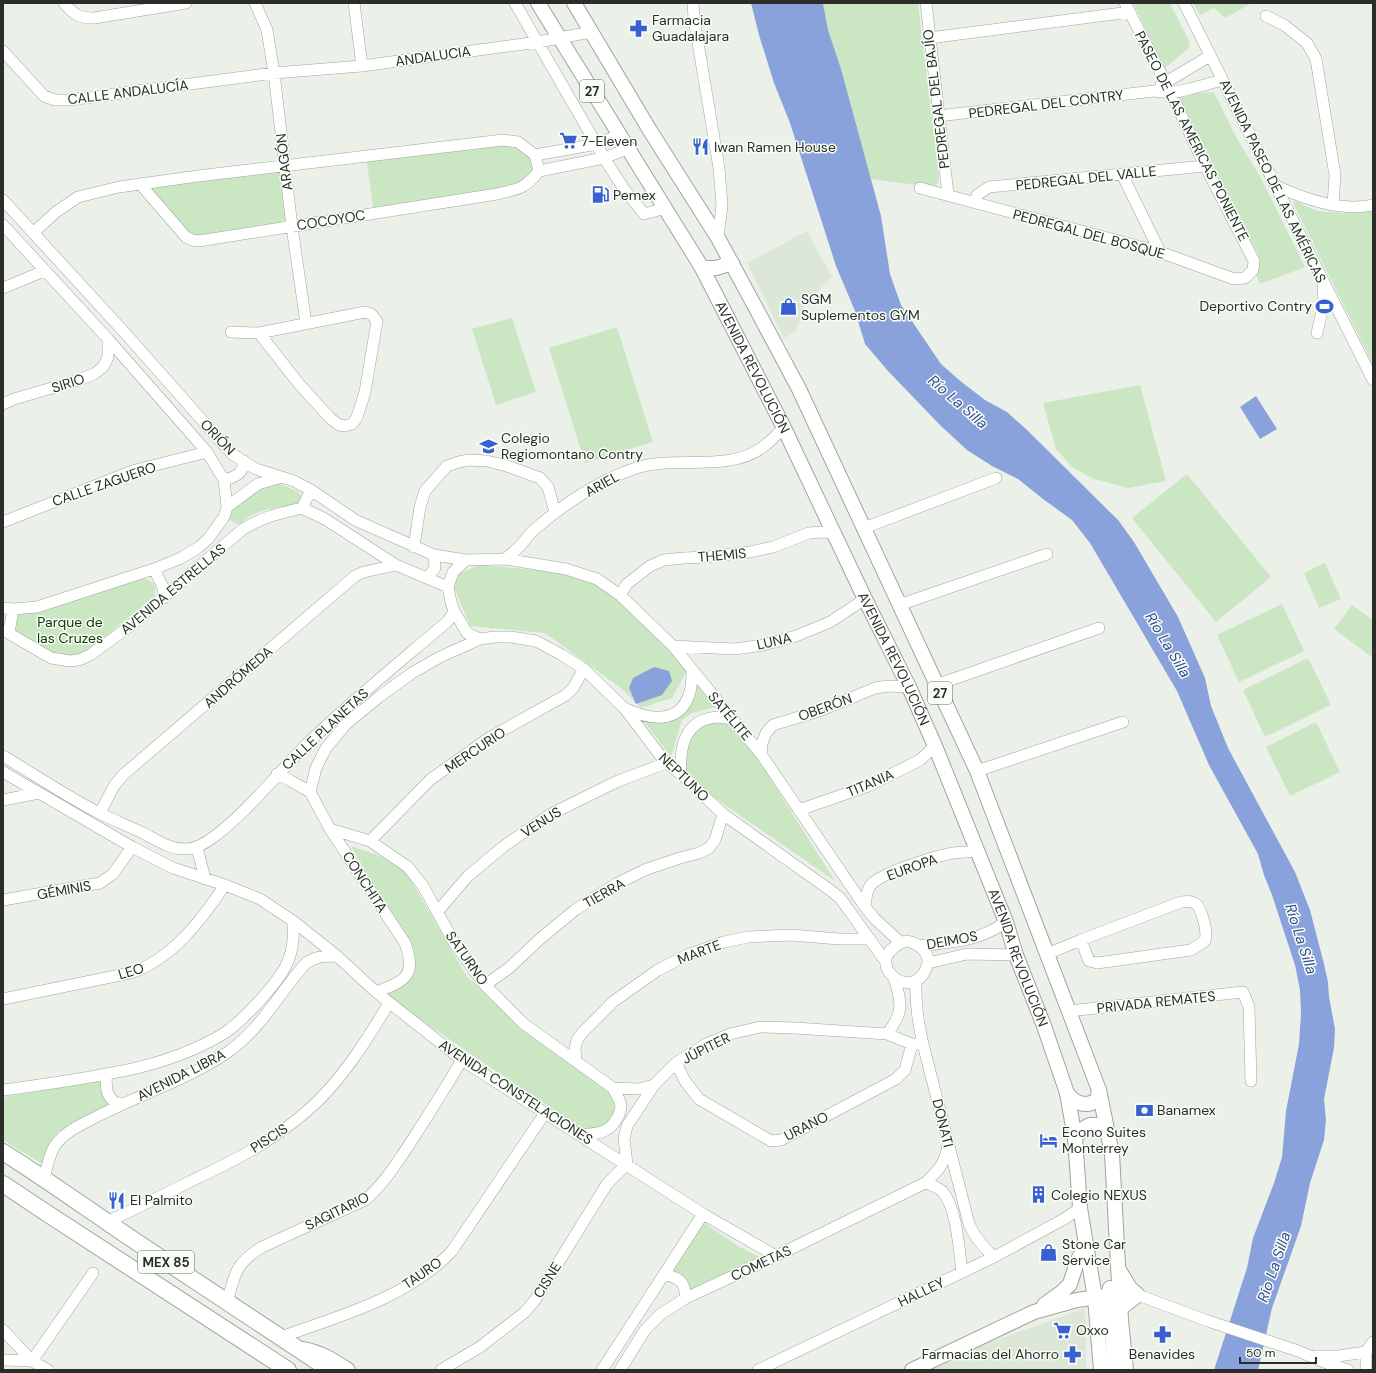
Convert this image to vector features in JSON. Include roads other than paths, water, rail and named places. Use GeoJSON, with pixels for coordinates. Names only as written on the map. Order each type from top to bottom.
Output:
{"type":"FeatureCollection","features":[{"type":"Feature","properties":{"kind":"highway","name":"MEX 85"},"geometry":{"type":"LineString","coordinates":[[3,1152],[44,1178],[227,1303],[330,1370]]}},
{"type":"Feature","properties":{"kind":"highway","name":"MEX 85"},"geometry":{"type":"LineString","coordinates":[[3,1184],[288,1370]]}},
{"type":"Feature","properties":{"kind":"main road","name":"AVENIDA REVOLUCIÓN"},"geometry":{"type":"LineString","coordinates":[[538,3],[702,268],[784,428],[865,599],[909,687],[935,746],[1006,922],[1016,955],[1044,1026],[1067,1093],[1075,1138],[1080,1208],[1086,1244],[1107,1296],[1101,1370]]}},
{"type":"Feature","properties":{"kind":"main road","name":"AVENIDA REVOLUCIÓN"},"geometry":{"type":"LineString","coordinates":[[574,3],[732,263],[798,389],[977,771],[1100,1090],[1112,1154],[1119,1269]]}},
{"type":"Feature","properties":{"kind":"main road"},"geometry":{"type":"LineString","coordinates":[[702,268],[716,268],[732,263]]}},
{"type":"Feature","properties":{"kind":"main road"},"geometry":{"type":"LineString","coordinates":[[1067,1093],[1074,1101],[1085,1104],[1092,1103],[1097,1100],[1100,1090]]}},
{"type":"Feature","properties":{"kind":"main road"},"geometry":{"type":"LineString","coordinates":[[1075,1138],[1084,1128],[1092,1125],[1098,1127],[1109,1135]]}},
{"type":"Feature","properties":{"kind":"main road"},"geometry":{"type":"LineString","coordinates":[[1034,1312],[1066,1288],[1072,1280],[1077,1262],[1086,1244]]}},
{"type":"Feature","properties":{"kind":"main road"},"geometry":{"type":"LineString","coordinates":[[1112,1329],[1121,1308],[1138,1295],[1125,1281],[1119,1269],[1114,1276],[1107,1296],[1112,1329],[1114,1370]]}},
{"type":"Feature","properties":{"kind":"main road","name":"AVENIDA REVOLUCIÓN"},"geometry":{"type":"LineString","coordinates":[[1107,1296],[1121,1308],[1126,1370]]}},
{"type":"Feature","properties":{"kind":"main road"},"geometry":{"type":"LineString","coordinates":[[912,1370],[1034,1312],[1077,1300],[1107,1296]]}},
{"type":"Feature","properties":{"kind":"main road"},"geometry":{"type":"LineString","coordinates":[[298,1349],[314,1351],[327,1356],[348,1370]]}},
{"type":"Feature","properties":{"kind":"street"},"geometry":{"type":"LineString","coordinates":[[64,3],[76,15],[83,18],[94,18],[186,3]]}},
{"type":"Feature","properties":{"kind":"street","name":"ARAGÓN"},"geometry":{"type":"LineString","coordinates":[[255,3],[267,30],[306,323]]}},
{"type":"Feature","properties":{"kind":"street"},"geometry":{"type":"LineString","coordinates":[[354,3],[362,66]]}},
{"type":"Feature","properties":{"kind":"street"},"geometry":{"type":"LineString","coordinates":[[515,3],[604,158],[624,189],[644,214],[666,208]]}},
{"type":"Feature","properties":{"kind":"street"},"geometry":{"type":"LineString","coordinates":[[693,3],[694,19],[719,168],[722,205],[718,238]]}},
{"type":"Feature","properties":{"kind":"street","name":"PEDREGAL DEL BAJÍO"},"geometry":{"type":"LineString","coordinates":[[926,3],[948,194]]}},
{"type":"Feature","properties":{"kind":"street","name":"AVENIDA PASEO DE LAS AMÉRICAS"},"geometry":{"type":"LineString","coordinates":[[1184,3],[1322,281],[1373,380]]}},
{"type":"Feature","properties":{"kind":"street"},"geometry":{"type":"LineString","coordinates":[[929,38],[1127,8]]}},
{"type":"Feature","properties":{"kind":"street","name":"PASEO DE LAS AMERICAS PONIENTE"},"geometry":{"type":"LineString","coordinates":[[1127,8],[1254,261],[1253,270]]}},
{"type":"Feature","properties":{"kind":"street"},"geometry":{"type":"LineString","coordinates":[[1266,16],[1284,25],[1307,43],[1316,59],[1336,175],[1333,205]]}},
{"type":"Feature","properties":{"kind":"street","name":"ANDALUCIA"},"geometry":{"type":"LineString","coordinates":[[274,74],[362,66],[538,42],[591,32]]}},
{"type":"Feature","properties":{"kind":"street","name":"CALLE ANDALUCÍA"},"geometry":{"type":"LineString","coordinates":[[3,51],[44,96],[55,100],[69,100],[274,74]]}},
{"type":"Feature","properties":{"kind":"street"},"geometry":{"type":"LineString","coordinates":[[1154,91],[1165,82],[1210,56]]}},
{"type":"Feature","properties":{"kind":"street","name":"PEDREGAL DEL CONTRY"},"geometry":{"type":"LineString","coordinates":[[938,116],[1154,91],[1171,93],[1222,80]]}},
{"type":"Feature","properties":{"kind":"street"},"geometry":{"type":"LineString","coordinates":[[535,155],[597,144],[619,135]]}},
{"type":"Feature","properties":{"kind":"street"},"geometry":{"type":"LineString","coordinates":[[34,233],[56,212],[78,197],[119,187],[140,184],[503,140],[518,142],[535,155],[539,171],[604,158],[628,149]]}},
{"type":"Feature","properties":{"kind":"street","name":"PEDREGAL DEL VALLE"},"geometry":{"type":"LineString","coordinates":[[975,203],[977,194],[988,187],[1205,166]]}},
{"type":"Feature","properties":{"kind":"street","name":"COCOYOC"},"geometry":{"type":"LineString","coordinates":[[140,184],[186,237],[198,241],[497,194],[519,189],[531,182],[539,171]]}},
{"type":"Feature","properties":{"kind":"street"},"geometry":{"type":"LineString","coordinates":[[1122,174],[1160,252]]}},
{"type":"Feature","properties":{"kind":"street"},"geometry":{"type":"LineString","coordinates":[[1276,186],[1300,197],[1333,205],[1362,208],[1373,205]]}},
{"type":"Feature","properties":{"kind":"street","name":"PEDREGAL DEL BOSQUE"},"geometry":{"type":"LineString","coordinates":[[920,188],[948,194],[975,203],[1160,252],[1234,279],[1245,278],[1253,270]]}},
{"type":"Feature","properties":{"kind":"street","name":"ORIÓN"},"geometry":{"type":"LineString","coordinates":[[3,200],[125,333],[232,454],[256,469],[282,476],[311,490],[355,520],[434,555],[466,560],[505,559]]}},
{"type":"Feature","properties":{"kind":"street","name":"ORIÓN"},"geometry":{"type":"LineString","coordinates":[[3,226],[108,338],[207,452],[224,480],[225,512]]}},
{"type":"Feature","properties":{"kind":"street"},"geometry":{"type":"LineString","coordinates":[[3,288],[44,271]]}},
{"type":"Feature","properties":{"kind":"street"},"geometry":{"type":"LineString","coordinates":[[1317,333],[1324,303],[1322,281]]}},
{"type":"Feature","properties":{"kind":"street"},"geometry":{"type":"LineString","coordinates":[[231,332],[259,333],[365,312],[371,314],[377,321],[365,392],[356,419],[352,424],[345,426],[339,425],[330,418],[299,384],[259,333]]}},
{"type":"Feature","properties":{"kind":"street","name":"SIRIO"},"geometry":{"type":"LineString","coordinates":[[3,404],[14,399],[76,381],[94,374],[103,367],[108,357],[108,338]]}},
{"type":"Feature","properties":{"kind":"street","name":"ARIEL"},"geometry":{"type":"LineString","coordinates":[[505,559],[534,530],[555,512],[615,475],[638,467],[662,463],[717,462],[745,456],[763,447],[784,428]]}},
{"type":"Feature","properties":{"kind":"street","name":"CALLE ZAGUERO"},"geometry":{"type":"LineString","coordinates":[[3,522],[132,471],[207,452]]}},
{"type":"Feature","properties":{"kind":"street"},"geometry":{"type":"LineString","coordinates":[[414,547],[420,507],[425,491],[447,466],[459,462],[469,460],[487,461],[507,466],[540,478],[548,487],[555,512]]}},
{"type":"Feature","properties":{"kind":"street"},"geometry":{"type":"LineString","coordinates":[[224,480],[238,475],[242,471],[244,461]]}},
{"type":"Feature","properties":{"kind":"street","name":"AVENIDA ESTRELLAS"},"geometry":{"type":"LineString","coordinates":[[8,608],[37,606],[154,569],[181,558],[199,547],[208,539],[225,512],[258,484],[282,476]]}},
{"type":"Feature","properties":{"kind":"street"},"geometry":{"type":"LineString","coordinates":[[864,528],[996,478]]}},
{"type":"Feature","properties":{"kind":"street"},"geometry":{"type":"LineString","coordinates":[[311,490],[302,508],[325,519],[396,565],[428,577],[448,587]]}},
{"type":"Feature","properties":{"kind":"street","name":"AVENIDA ESTRELLAS"},"geometry":{"type":"LineString","coordinates":[[6,631],[51,658],[65,661],[79,660],[90,655],[126,630],[243,529],[258,520],[272,515],[302,508]]}},
{"type":"Feature","properties":{"kind":"street"},"geometry":{"type":"LineString","coordinates":[[225,512],[230,526],[243,529]]}},
{"type":"Feature","properties":{"kind":"street","name":"THEMIS"},"geometry":{"type":"LineString","coordinates":[[620,595],[627,584],[650,566],[664,560],[750,552],[773,547],[809,533],[834,533]]}},
{"type":"Feature","properties":{"kind":"street"},"geometry":{"type":"LineString","coordinates":[[899,604],[1046,554]]}},
{"type":"Feature","properties":{"kind":"street"},"geometry":{"type":"LineString","coordinates":[[428,577],[435,568],[434,555]]}},
{"type":"Feature","properties":{"kind":"street","name":"SATÉLITE"},"geometry":{"type":"LineString","coordinates":[[505,559],[566,569],[597,579],[620,595],[673,646],[761,754],[865,907],[875,919],[901,943]]}},
{"type":"Feature","properties":{"kind":"street"},"geometry":{"type":"LineString","coordinates":[[466,560],[453,572],[448,587],[454,611],[467,633],[480,639]]}},
{"type":"Feature","properties":{"kind":"street","name":"ANDRÓMEDA"},"geometry":{"type":"LineString","coordinates":[[100,813],[111,790],[123,775],[355,576],[364,572],[396,565]]}},
{"type":"Feature","properties":{"kind":"street"},"geometry":{"type":"LineString","coordinates":[[154,569],[163,587],[164,598]]}},
{"type":"Feature","properties":{"kind":"street","name":"LUNA"},"geometry":{"type":"LineString","coordinates":[[673,646],[735,648],[770,643],[796,636],[830,622],[865,599]]}},
{"type":"Feature","properties":{"kind":"street"},"geometry":{"type":"LineString","coordinates":[[6,631],[8,608]]}},
{"type":"Feature","properties":{"kind":"street","name":"CALLE PLANETAS"},"geometry":{"type":"LineString","coordinates":[[197,847],[211,839],[225,828],[254,801],[277,774],[338,714],[448,621],[454,611]]}},
{"type":"Feature","properties":{"kind":"street"},"geometry":{"type":"LineString","coordinates":[[936,686],[1099,628]]}},
{"type":"Feature","properties":{"kind":"street","name":"NEPTUNO"},"geometry":{"type":"LineString","coordinates":[[480,639],[511,637],[536,641],[584,669],[625,709],[666,763],[681,774],[723,814],[840,898],[886,962]]}},
{"type":"Feature","properties":{"kind":"street","name":"CALLE PLANETAS"},"geometry":{"type":"LineString","coordinates":[[310,792],[316,768],[326,748],[346,724],[412,673],[440,657],[480,639]]}},
{"type":"Feature","properties":{"kind":"street","name":"MERCURIO"},"geometry":{"type":"LineString","coordinates":[[370,841],[432,779],[488,738],[566,695],[573,688],[584,669]]}},
{"type":"Feature","properties":{"kind":"street"},"geometry":{"type":"LineString","coordinates":[[625,709],[638,715],[658,718],[680,711],[689,696],[692,671]]}},
{"type":"Feature","properties":{"kind":"street","name":"OBERÓN"},"geometry":{"type":"LineString","coordinates":[[761,754],[762,743],[766,733],[773,725],[822,710],[875,688],[888,686],[909,687]]}},
{"type":"Feature","properties":{"kind":"street"},"geometry":{"type":"LineString","coordinates":[[681,774],[681,748],[685,736],[690,730],[698,723],[708,719],[718,717],[733,720]]}},
{"type":"Feature","properties":{"kind":"street"},"geometry":{"type":"LineString","coordinates":[[977,771],[1123,722]]}},
{"type":"Feature","properties":{"kind":"street","name":"TITANIA"},"geometry":{"type":"LineString","coordinates":[[799,810],[868,786],[920,760],[935,746]]}},
{"type":"Feature","properties":{"kind":"street"},"geometry":{"type":"LineString","coordinates":[[3,756],[100,813],[174,848],[186,849],[197,847],[205,879]]}},
{"type":"Feature","properties":{"kind":"street","name":"VENUS"},"geometry":{"type":"LineString","coordinates":[[438,911],[468,876],[504,846],[551,814],[618,781],[666,763]]}},
{"type":"Feature","properties":{"kind":"street","name":"AVENIDA CONSTELACIONES"},"geometry":{"type":"LineString","coordinates":[[3,772],[132,847],[174,868],[225,885],[260,900],[293,921],[338,956],[389,1003],[462,1060],[582,1135],[703,1214],[776,1256]]}},
{"type":"Feature","properties":{"kind":"street","name":"CONCHITA"},"geometry":{"type":"LineString","coordinates":[[277,774],[291,780],[310,792],[330,829],[405,943],[409,955],[410,965],[408,973],[402,980],[394,985],[376,992]]}},
{"type":"Feature","properties":{"kind":"street"},"geometry":{"type":"LineString","coordinates":[[3,800],[39,793]]}},
{"type":"Feature","properties":{"kind":"street","name":"TIERRA"},"geometry":{"type":"LineString","coordinates":[[485,985],[509,968],[541,938],[576,910],[616,884],[647,869],[699,853],[709,848],[715,840],[723,814]]}},
{"type":"Feature","properties":{"kind":"street","name":"SATURNO"},"geometry":{"type":"LineString","coordinates":[[330,829],[370,841],[408,867],[423,886],[455,944],[485,985],[524,1024],[613,1088]]}},
{"type":"Feature","properties":{"kind":"street","name":"GÉMINIS"},"geometry":{"type":"LineString","coordinates":[[3,900],[100,882],[113,874],[132,847]]}},
{"type":"Feature","properties":{"kind":"street","name":"EUROPA"},"geometry":{"type":"LineString","coordinates":[[865,907],[866,895],[870,885],[877,879],[905,867],[932,858],[953,853],[978,851]]}},
{"type":"Feature","properties":{"kind":"street","name":"LEO"},"geometry":{"type":"LineString","coordinates":[[3,999],[130,973],[149,965],[181,941],[197,924],[225,885]]}},
{"type":"Feature","properties":{"kind":"street"},"geometry":{"type":"LineString","coordinates":[[1047,954],[1081,940],[1181,902],[1188,901],[1195,903],[1200,908],[1207,934],[1206,941],[1191,950],[1097,963],[1089,961],[1081,940]]}},
{"type":"Feature","properties":{"kind":"street","name":"AVENIDA LIBRA"},"geometry":{"type":"LineString","coordinates":[[3,1090],[106,1074],[159,1063],[179,1056],[217,1038],[230,1029],[255,1006],[284,970],[293,950],[293,921]]}},
{"type":"Feature","properties":{"kind":"street","name":"DEIMOS"},"geometry":{"type":"LineString","coordinates":[[919,946],[967,941],[988,933],[1006,922]]}},
{"type":"Feature","properties":{"kind":"street","name":"MARTE"},"geometry":{"type":"LineString","coordinates":[[576,1061],[575,1049],[582,1033],[614,1001],[658,970],[687,955],[724,942],[748,937],[790,935],[838,939],[870,939]]}},
{"type":"Feature","properties":{"kind":"street"},"geometry":{"type":"LineString","coordinates":[[887,1034],[899,1016],[900,1008],[899,994],[894,978],[887,969],[886,962],[890,952],[901,943],[906,941],[919,946],[927,956],[928,963],[926,971],[916,980],[910,982],[901,981],[894,978]]}},
{"type":"Feature","properties":{"kind":"street","name":"DEIMOS"},"geometry":{"type":"LineString","coordinates":[[928,963],[967,954],[1016,955]]}},
{"type":"Feature","properties":{"kind":"street","name":"AVENIDA LIBRA"},"geometry":{"type":"LineString","coordinates":[[44,1178],[54,1146],[69,1131],[123,1103],[180,1079],[228,1052],[241,1042],[262,1020],[306,963],[314,958],[338,956]]}},
{"type":"Feature","properties":{"kind":"street","name":"DONATI"},"geometry":{"type":"LineString","coordinates":[[916,980],[915,1001],[917,1018],[917,1044],[948,1145],[969,1224],[981,1245],[994,1257]]}},
{"type":"Feature","properties":{"kind":"street","name":"PRIVADA REMATES"},"geometry":{"type":"LineString","coordinates":[[1069,1011],[1243,992],[1249,1007],[1251,1081]]}},
{"type":"Feature","properties":{"kind":"street","name":"PISCIS"},"geometry":{"type":"LineString","coordinates":[[107,1222],[227,1164],[283,1130],[308,1111],[329,1089],[356,1055],[389,1003]]}},
{"type":"Feature","properties":{"kind":"street","name":"JÚPITER"},"geometry":{"type":"LineString","coordinates":[[627,1164],[624,1139],[627,1126],[654,1085],[676,1063],[706,1044],[730,1034],[760,1027],[795,1028],[887,1034],[917,1044]]}},
{"type":"Feature","properties":{"kind":"street","name":"URANO"},"geometry":{"type":"LineString","coordinates":[[676,1063],[685,1081],[699,1099],[771,1141],[781,1140],[896,1079],[905,1070],[917,1044]]}},
{"type":"Feature","properties":{"kind":"street","name":"SAGITARIO"},"geometry":{"type":"LineString","coordinates":[[227,1303],[235,1273],[239,1265],[249,1255],[262,1247],[365,1200],[376,1191],[426,1120],[462,1060]]}},
{"type":"Feature","properties":{"kind":"street"},"geometry":{"type":"LineString","coordinates":[[106,1074],[106,1086],[109,1095],[116,1103],[123,1103]]}},
{"type":"Feature","properties":{"kind":"street"},"geometry":{"type":"LineString","coordinates":[[582,1135],[602,1132],[610,1128],[615,1123],[620,1114],[621,1104],[613,1088],[639,1089],[654,1085]]}},
{"type":"Feature","properties":{"kind":"street","name":"TAURO"},"geometry":{"type":"LineString","coordinates":[[280,1337],[370,1304],[422,1277],[439,1264],[452,1251],[545,1113]]}},
{"type":"Feature","properties":{"kind":"street","name":"COMETAS"},"geometry":{"type":"LineString","coordinates":[[620,1370],[645,1330],[661,1314],[686,1298],[925,1183],[942,1166],[947,1156],[948,1145]]}},
{"type":"Feature","properties":{"kind":"street","name":"CISNE"},"geometry":{"type":"LineString","coordinates":[[441,1370],[480,1347],[525,1312],[535,1300],[607,1184],[627,1164]]}},
{"type":"Feature","properties":{"kind":"street"},"geometry":{"type":"LineString","coordinates":[[925,1183],[935,1186],[942,1191],[951,1207],[957,1234],[962,1272]]}},
{"type":"Feature","properties":{"kind":"street","name":"HALLEY"},"geometry":{"type":"LineString","coordinates":[[758,1370],[994,1257],[1064,1220],[1080,1208]]}},
{"type":"Feature","properties":{"kind":"street"},"geometry":{"type":"LineString","coordinates":[[602,1370],[703,1214]]}},
{"type":"Feature","properties":{"kind":"street"},"geometry":{"type":"LineString","coordinates":[[32,1361],[93,1273]]}},
{"type":"Feature","properties":{"kind":"street"},"geometry":{"type":"LineString","coordinates":[[665,1274],[681,1280],[686,1298]]}},
{"type":"Feature","properties":{"kind":"street"},"geometry":{"type":"LineString","coordinates":[[1107,1296],[1138,1295],[1208,1322],[1298,1351],[1348,1370]]}},
{"type":"Feature","properties":{"kind":"street"},"geometry":{"type":"LineString","coordinates":[[3,1330],[32,1361],[48,1370]]}},
{"type":"Feature","properties":{"kind":"street"},"geometry":{"type":"LineString","coordinates":[[1366,1370],[1366,1352],[1373,1342]]}},
{"type":"Feature","properties":{"kind":"street"},"geometry":{"type":"LineString","coordinates":[[1313,1357],[1338,1356],[1366,1352]]}},
{"type":"Feature","properties":{"kind":"street"},"geometry":{"type":"LineString","coordinates":[[3,1360],[32,1361]]}},
{"type":"Feature","properties":{"kind":"water","name":"Río La Silla"},"geometry":{"type":"Polygon","coordinates":[[[751,3],[823,3],[828,30],[841,69],[881,216],[890,274],[901,305],[941,364],[985,400],[1007,412],[1027,430],[1118,520],[1134,542],[1178,617],[1205,678],[1211,706],[1228,748],[1295,872],[1310,910],[1328,982],[1329,997],[1335,1029],[1334,1048],[1324,1099],[1326,1120],[1324,1140],[1310,1183],[1301,1226],[1272,1308],[1258,1370],[1214,1370],[1247,1268],[1253,1238],[1274,1183],[1282,1157],[1286,1111],[1299,1044],[1301,1014],[1300,990],[1295,965],[1258,854],[1209,765],[1177,691],[1090,543],[1072,520],[1018,479],[992,466],[967,450],[941,426],[888,371],[865,344],[855,311],[836,266],[790,123],[774,83],[751,3]]]}},
{"type":"Feature","properties":{"kind":"water"},"geometry":{"type":"Polygon","coordinates":[[[1256,396],[1277,429],[1260,439],[1240,407],[1256,396]]]}},
{"type":"Feature","properties":{"kind":"water"},"geometry":{"type":"Polygon","coordinates":[[[654,667],[669,671],[672,681],[662,695],[636,704],[629,688],[633,678],[654,667]]]}},
{"type":"Feature","properties":{"kind":"place","name":"Farmacia Guadalajara"},"geometry":{"type":"Point","coordinates":[639,28]}},
{"type":"Feature","properties":{"kind":"place","name":"7-Eleven"},"geometry":{"type":"Point","coordinates":[568,141]}},
{"type":"Feature","properties":{"kind":"place","name":"Iwan Ramen House"},"geometry":{"type":"Point","coordinates":[701,147]}},
{"type":"Feature","properties":{"kind":"place","name":"Pemex"},"geometry":{"type":"Point","coordinates":[600,195]}},
{"type":"Feature","properties":{"kind":"place","name":"Deportivo Contry"},"geometry":{"type":"Point","coordinates":[1325,306]}},
{"type":"Feature","properties":{"kind":"place","name":"SGM Suplementos GYM"},"geometry":{"type":"Point","coordinates":[788,307]}},
{"type":"Feature","properties":{"kind":"place","name":"Colegio Regiomontano Contry"},"geometry":{"type":"Point","coordinates":[488,446]}},
{"type":"Feature","properties":{"kind":"place","name":"Banamex"},"geometry":{"type":"Point","coordinates":[1144,1110]}},
{"type":"Feature","properties":{"kind":"place","name":"Econo Suites Monterrey"},"geometry":{"type":"Point","coordinates":[1049,1140]}},
{"type":"Feature","properties":{"kind":"place","name":"Colegio NEXUS"},"geometry":{"type":"Point","coordinates":[1038,1195]}},
{"type":"Feature","properties":{"kind":"place","name":"El Palmito"},"geometry":{"type":"Point","coordinates":[117,1200]}},
{"type":"Feature","properties":{"kind":"place","name":"Stone Car Service"},"geometry":{"type":"Point","coordinates":[1049,1252]}},
{"type":"Feature","properties":{"kind":"place","name":"Oxxo"},"geometry":{"type":"Point","coordinates":[1063,1330]}},
{"type":"Feature","properties":{"kind":"place","name":"Benavides"},"geometry":{"type":"Point","coordinates":[1162,1334]}},
{"type":"Feature","properties":{"kind":"place","name":"Farmacias del Ahorro"},"geometry":{"type":"Point","coordinates":[1072,1354]}},
{"type":"Feature","properties":{"kind":"park label","name":"Parque de las Cruzes"},"geometry":{"type":"Point","coordinates":[70,630]}}]}
